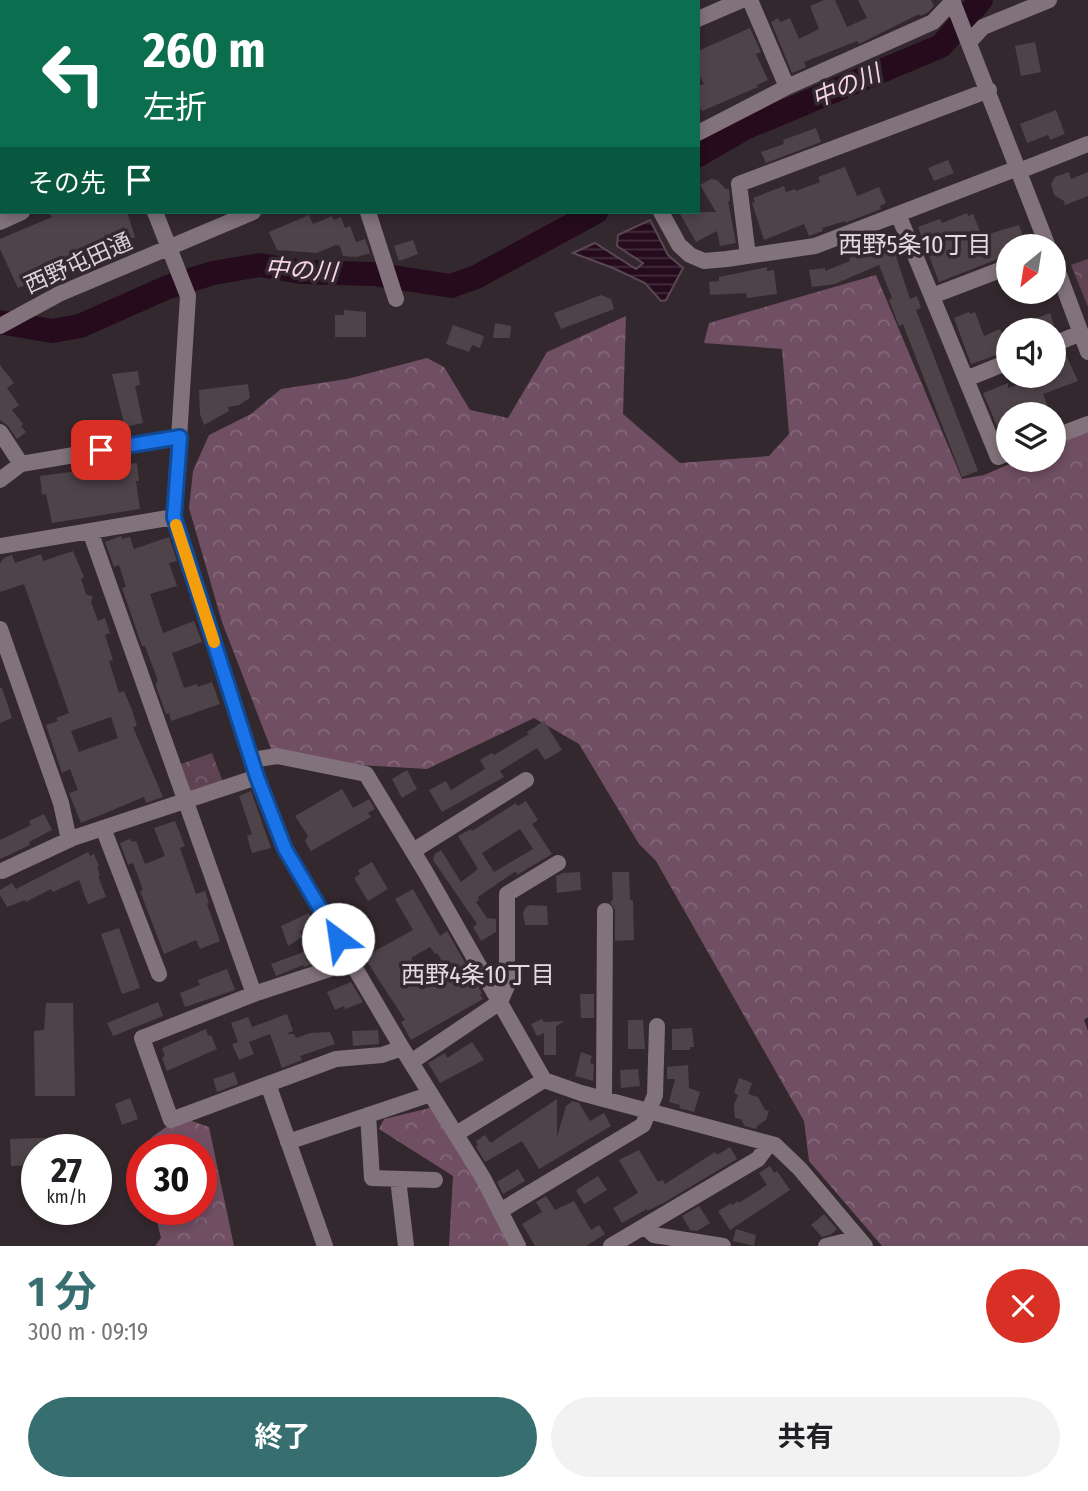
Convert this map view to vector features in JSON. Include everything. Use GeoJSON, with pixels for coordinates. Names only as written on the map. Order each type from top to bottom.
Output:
{"type":"FeatureCollection","features":[{"type":"Feature","properties":{"kind":"street"},"geometry":{"type":"LineString","coordinates":[[700,18],[742,0]]}},
{"type":"Feature","properties":{"kind":"street"},"geometry":{"type":"LineString","coordinates":[[750,0],[787,87]]}},
{"type":"Feature","properties":{"kind":"street"},"geometry":{"type":"LineString","coordinates":[[969,38],[983,27],[1049,0]]}},
{"type":"Feature","properties":{"kind":"street"},"geometry":{"type":"LineString","coordinates":[[700,132],[787,87],[933,22],[953,2],[1043,234]]}},
{"type":"Feature","properties":{"kind":"street"},"geometry":{"type":"LineString","coordinates":[[748,256],[739,184],[989,90]]}},
{"type":"Feature","properties":{"kind":"street"},"geometry":{"type":"LineString","coordinates":[[662,214],[679,245],[704,261],[815,246],[1088,144]]}},
{"type":"Feature","properties":{"kind":"street"},"geometry":{"type":"LineString","coordinates":[[0,222],[18,214]]}},
{"type":"Feature","properties":{"kind":"street"},"geometry":{"type":"LineString","coordinates":[[156,214],[188,296],[174,517],[251,760],[285,849],[406,1055],[456,1134],[518,1246]]}},
{"type":"Feature","properties":{"kind":"street","name":"西野屯田通"},"geometry":{"type":"LineString","coordinates":[[0,326],[59,294],[248,214]]}},
{"type":"Feature","properties":{"kind":"street"},"geometry":{"type":"LineString","coordinates":[[369,214],[396,299]]}},
{"type":"Feature","properties":{"kind":"street"},"geometry":{"type":"LineString","coordinates":[[898,214],[996,452]]}},
{"type":"Feature","properties":{"kind":"street"},"geometry":{"type":"LineString","coordinates":[[932,296],[996,272]]}},
{"type":"Feature","properties":{"kind":"street"},"geometry":{"type":"LineString","coordinates":[[1066,293],[1088,352]]}},
{"type":"Feature","properties":{"kind":"street"},"geometry":{"type":"LineString","coordinates":[[1066,339],[1081,333]]}},
{"type":"Feature","properties":{"kind":"street"},"geometry":{"type":"LineString","coordinates":[[966,379],[996,367]]}},
{"type":"Feature","properties":{"kind":"street"},"geometry":{"type":"LineString","coordinates":[[1066,432],[1088,424]]}},
{"type":"Feature","properties":{"kind":"street"},"geometry":{"type":"LineString","coordinates":[[0,432],[21,464]]}},
{"type":"Feature","properties":{"kind":"street"},"geometry":{"type":"LineString","coordinates":[[0,480],[21,464],[180,437]]}},
{"type":"Feature","properties":{"kind":"street"},"geometry":{"type":"LineString","coordinates":[[0,545],[174,517]]}},
{"type":"Feature","properties":{"kind":"street"},"geometry":{"type":"LineString","coordinates":[[90,531],[254,994]]}},
{"type":"Feature","properties":{"kind":"street"},"geometry":{"type":"LineString","coordinates":[[0,629],[61,803],[69,840]]}},
{"type":"Feature","properties":{"kind":"street"},"geometry":{"type":"LineString","coordinates":[[251,760],[277,756],[366,774],[413,850],[544,1080],[775,1145],[800,1169],[861,1242]]}},
{"type":"Feature","properties":{"kind":"street"},"geometry":{"type":"LineString","coordinates":[[2,872],[69,840],[257,777]]}},
{"type":"Feature","properties":{"kind":"street"},"geometry":{"type":"LineString","coordinates":[[413,850],[526,780]]}},
{"type":"Feature","properties":{"kind":"street"},"geometry":{"type":"LineString","coordinates":[[103,828],[159,974]]}},
{"type":"Feature","properties":{"kind":"street"},"geometry":{"type":"LineString","coordinates":[[351,962],[254,994],[142,1038],[171,1120],[336,1059],[406,1055],[500,1002],[507,986],[508,894],[558,863]]}},
{"type":"Feature","properties":{"kind":"street"},"geometry":{"type":"LineString","coordinates":[[604,1099],[606,911]]}},
{"type":"Feature","properties":{"kind":"street"},"geometry":{"type":"LineString","coordinates":[[500,1211],[643,1125],[655,1095],[657,1026]]}},
{"type":"Feature","properties":{"kind":"street"},"geometry":{"type":"LineString","coordinates":[[456,1134],[544,1080]]}},
{"type":"Feature","properties":{"kind":"street"},"geometry":{"type":"LineString","coordinates":[[268,1084],[325,1246]]}},
{"type":"Feature","properties":{"kind":"street"},"geometry":{"type":"LineString","coordinates":[[288,1142],[430,1094]]}},
{"type":"Feature","properties":{"kind":"street"},"geometry":{"type":"LineString","coordinates":[[368,1115],[372,1178],[435,1180]]}},
{"type":"Feature","properties":{"kind":"street"},"geometry":{"type":"LineString","coordinates":[[611,1246],[758,1159],[769,1144]]}},
{"type":"Feature","properties":{"kind":"street"},"geometry":{"type":"LineString","coordinates":[[398,1179],[406,1246]]}},
{"type":"Feature","properties":{"kind":"street"},"geometry":{"type":"LineString","coordinates":[[645,1226],[654,1235],[723,1246]]}},
{"type":"Feature","properties":{"kind":"street"},"geometry":{"type":"LineString","coordinates":[[826,1246],[861,1242]]}},
{"type":"Feature","properties":{"kind":"green space"},"geometry":{"type":"Polygon","coordinates":[[[1088,259],[1088,307],[1071,265],[1088,259]]]}},
{"type":"Feature","properties":{"kind":"green space"},"geometry":{"type":"Polygon","coordinates":[[[876,275],[962,479],[996,470],[996,472],[1066,472],[1066,440],[1086,431],[1088,433],[1088,1017],[1084,1020],[1088,1031],[1088,1246],[882,1246],[809,1161],[804,1121],[656,861],[639,844],[579,744],[534,718],[427,769],[358,765],[271,749],[222,622],[189,508],[193,471],[209,435],[251,414],[281,389],[347,379],[427,358],[444,367],[470,410],[508,418],[547,352],[626,316],[623,414],[680,463],[769,456],[789,434],[782,349],[704,343],[709,323],[876,275]]]}},
{"type":"Feature","properties":{"kind":"green space"},"geometry":{"type":"Polygon","coordinates":[[[212,753],[223,782],[191,793],[181,764],[212,753]]]}},
{"type":"Feature","properties":{"kind":"green space"},"geometry":{"type":"Polygon","coordinates":[[[430,1108],[452,1139],[515,1246],[449,1246],[453,1176],[379,1129],[384,1119],[430,1108]]]}},
{"type":"Feature","properties":{"kind":"green space"},"geometry":{"type":"Polygon","coordinates":[[[180,1117],[209,1127],[210,1134],[156,1134],[180,1117]]]}},
{"type":"Feature","properties":{"kind":"green space"},"geometry":{"type":"Polygon","coordinates":[[[217,1165],[234,1246],[155,1246],[161,1238],[158,1225],[217,1225],[217,1165]]]}},
{"type":"Feature","properties":{"kind":"shaded area"},"geometry":{"type":"Polygon","coordinates":[[[650,220],[668,255],[683,268],[666,300],[661,301],[645,283],[573,253],[595,243],[636,269],[643,263],[617,246],[618,235],[650,220]]]}},
{"type":"Feature","properties":{"kind":"building"},"geometry":{"type":"Polygon","coordinates":[[[824,0],[835,0],[847,27],[867,18],[858,0],[931,0],[934,6],[927,13],[920,16],[919,14],[859,44],[857,41],[804,62],[806,67],[792,73],[771,22],[778,18],[780,22],[790,18],[799,39],[819,29],[810,6],[824,0]]]}},
{"type":"Feature","properties":{"kind":"building"},"geometry":{"type":"Polygon","coordinates":[[[750,28],[761,52],[756,54],[768,80],[702,111],[700,85],[704,84],[700,76],[700,50],[750,28]]]}},
{"type":"Feature","properties":{"kind":"building"},"geometry":{"type":"Polygon","coordinates":[[[1035,42],[1041,72],[1021,76],[1015,46],[1035,42]]]}},
{"type":"Feature","properties":{"kind":"building"},"geometry":{"type":"Polygon","coordinates":[[[1056,110],[1065,134],[1050,140],[1048,135],[1027,143],[1020,124],[1056,110]]]}},
{"type":"Feature","properties":{"kind":"building"},"geometry":{"type":"Polygon","coordinates":[[[816,128],[821,142],[766,163],[761,152],[784,144],[783,140],[816,128]]]}},
{"type":"Feature","properties":{"kind":"building"},"geometry":{"type":"Polygon","coordinates":[[[948,160],[954,173],[934,181],[928,168],[948,160]]]}},
{"type":"Feature","properties":{"kind":"building"},"geometry":{"type":"Polygon","coordinates":[[[845,167],[857,196],[879,187],[886,203],[880,206],[881,209],[845,223],[822,228],[823,231],[809,236],[804,224],[764,240],[752,203],[755,202],[753,198],[784,186],[786,192],[796,191],[820,182],[818,177],[845,167]]]}},
{"type":"Feature","properties":{"kind":"building"},"geometry":{"type":"Polygon","coordinates":[[[1069,172],[1071,179],[1088,172],[1088,196],[1065,205],[1064,201],[1054,195],[1051,184],[1055,177],[1069,172]]]}},
{"type":"Feature","properties":{"kind":"building"},"geometry":{"type":"Polygon","coordinates":[[[711,179],[729,189],[728,201],[736,243],[720,246],[717,231],[696,242],[680,214],[716,212],[700,185],[711,179]]]}},
{"type":"Feature","properties":{"kind":"building"},"geometry":{"type":"Polygon","coordinates":[[[967,213],[968,216],[973,214],[982,236],[1019,225],[1022,234],[996,234],[996,260],[939,282],[918,227],[940,219],[942,223],[967,213]]]}},
{"type":"Feature","properties":{"kind":"building"},"geometry":{"type":"Polygon","coordinates":[[[50,214],[128,214],[135,237],[95,253],[94,251],[77,258],[75,254],[32,274],[35,281],[18,288],[0,249],[0,239],[52,217],[50,214]]]}},
{"type":"Feature","properties":{"kind":"building"},"geometry":{"type":"Polygon","coordinates":[[[309,215],[313,224],[332,216],[334,220],[341,217],[345,228],[350,226],[356,242],[365,239],[370,253],[357,257],[343,256],[340,246],[336,245],[317,253],[277,250],[269,232],[309,215]]]}},
{"type":"Feature","properties":{"kind":"building"},"geometry":{"type":"Polygon","coordinates":[[[890,238],[910,299],[917,296],[921,308],[916,310],[978,471],[962,477],[903,324],[899,326],[879,265],[835,284],[812,287],[809,270],[825,268],[825,271],[850,261],[849,258],[874,247],[873,244],[890,238]]]}},
{"type":"Feature","properties":{"kind":"building"},"geometry":{"type":"Polygon","coordinates":[[[413,240],[418,254],[399,261],[394,246],[413,240]]]}},
{"type":"Feature","properties":{"kind":"building"},"geometry":{"type":"Polygon","coordinates":[[[767,267],[767,271],[774,270],[777,294],[747,298],[746,293],[710,295],[709,282],[719,281],[719,277],[767,267]]]}},
{"type":"Feature","properties":{"kind":"building"},"geometry":{"type":"Polygon","coordinates":[[[601,295],[611,299],[614,309],[561,329],[554,313],[601,295]]]}},
{"type":"Feature","properties":{"kind":"building"},"geometry":{"type":"Polygon","coordinates":[[[344,310],[366,312],[366,337],[335,337],[335,315],[344,315],[344,310]]]}},
{"type":"Feature","properties":{"kind":"building"},"geometry":{"type":"Polygon","coordinates":[[[975,312],[984,336],[996,331],[996,355],[971,364],[954,318],[975,312]]]}},
{"type":"Feature","properties":{"kind":"building"},"geometry":{"type":"Polygon","coordinates":[[[1050,313],[1052,318],[1037,318],[1050,313]]]}},
{"type":"Feature","properties":{"kind":"building"},"geometry":{"type":"Polygon","coordinates":[[[495,323],[511,326],[510,338],[493,338],[495,323]]]}},
{"type":"Feature","properties":{"kind":"building"},"geometry":{"type":"Polygon","coordinates":[[[453,325],[484,336],[480,348],[472,345],[469,352],[446,344],[453,325]]]}},
{"type":"Feature","properties":{"kind":"building"},"geometry":{"type":"Polygon","coordinates":[[[1066,355],[1078,381],[1066,385],[1066,355]]]}},
{"type":"Feature","properties":{"kind":"building"},"geometry":{"type":"Polygon","coordinates":[[[0,365],[14,383],[7,388],[19,405],[12,410],[26,432],[17,439],[0,420],[0,365]]]}},
{"type":"Feature","properties":{"kind":"building"},"geometry":{"type":"Polygon","coordinates":[[[138,371],[140,385],[135,386],[143,423],[125,427],[112,374],[138,371]]]}},
{"type":"Feature","properties":{"kind":"building"},"geometry":{"type":"Polygon","coordinates":[[[248,384],[250,398],[239,405],[228,407],[229,411],[204,425],[200,414],[199,390],[248,384]]]}},
{"type":"Feature","properties":{"kind":"building"},"geometry":{"type":"Polygon","coordinates":[[[996,388],[1059,388],[1043,394],[1046,402],[996,402],[996,424],[983,393],[996,388]]]}},
{"type":"Feature","properties":{"kind":"building"},"geometry":{"type":"Polygon","coordinates":[[[137,463],[139,481],[136,481],[140,509],[52,523],[46,494],[42,495],[40,476],[137,463]]]}},
{"type":"Feature","properties":{"kind":"building"},"geometry":{"type":"Polygon","coordinates":[[[121,536],[122,539],[130,537],[134,549],[169,537],[177,561],[169,563],[177,586],[150,594],[163,633],[194,621],[202,642],[172,653],[184,688],[212,682],[220,704],[171,721],[169,713],[166,714],[156,686],[158,681],[145,646],[142,646],[122,588],[126,587],[119,565],[114,567],[105,542],[121,536]]]}},
{"type":"Feature","properties":{"kind":"building"},"geometry":{"type":"Polygon","coordinates":[[[73,551],[84,577],[81,579],[86,594],[93,597],[91,602],[98,621],[105,618],[110,633],[105,635],[113,660],[109,661],[119,693],[124,691],[137,726],[133,727],[163,797],[146,803],[144,797],[81,823],[69,793],[78,790],[70,769],[62,773],[46,725],[69,713],[24,584],[0,592],[0,563],[4,558],[12,555],[15,563],[41,554],[43,561],[73,551]],[[111,717],[71,731],[79,752],[118,738],[111,717]]]}},
{"type":"Feature","properties":{"kind":"building"},"geometry":{"type":"Polygon","coordinates":[[[0,688],[12,718],[0,723],[0,688]]]}},
{"type":"Feature","properties":{"kind":"building"},"geometry":{"type":"Polygon","coordinates":[[[544,721],[562,750],[545,760],[537,748],[500,771],[504,777],[442,812],[429,790],[446,781],[451,790],[485,769],[480,760],[492,753],[494,755],[529,734],[527,732],[544,721]]]}},
{"type":"Feature","properties":{"kind":"building"},"geometry":{"type":"Polygon","coordinates":[[[407,770],[417,789],[402,798],[392,779],[407,770]]]}},
{"type":"Feature","properties":{"kind":"building"},"geometry":{"type":"Polygon","coordinates":[[[342,789],[353,808],[369,799],[375,809],[368,813],[371,817],[311,851],[305,841],[308,836],[295,816],[342,789]]]}},
{"type":"Feature","properties":{"kind":"building"},"geometry":{"type":"Polygon","coordinates":[[[251,791],[271,848],[252,853],[247,836],[252,834],[239,796],[251,791]]]}},
{"type":"Feature","properties":{"kind":"building"},"geometry":{"type":"Polygon","coordinates":[[[526,801],[538,820],[532,824],[552,854],[517,875],[516,871],[478,897],[476,902],[487,918],[496,919],[496,932],[481,941],[473,927],[477,924],[433,860],[435,854],[441,850],[461,882],[478,869],[458,836],[471,829],[472,831],[516,803],[518,806],[526,801]],[[520,829],[482,853],[494,872],[533,849],[520,829]]]}},
{"type":"Feature","properties":{"kind":"building"},"geometry":{"type":"Polygon","coordinates":[[[44,814],[52,830],[29,842],[30,845],[0,859],[0,840],[31,825],[29,821],[44,814]]]}},
{"type":"Feature","properties":{"kind":"building"},"geometry":{"type":"Polygon","coordinates":[[[175,821],[185,846],[180,848],[196,894],[205,891],[220,941],[200,949],[196,940],[164,954],[140,891],[143,890],[133,863],[128,865],[120,843],[130,839],[132,842],[136,841],[145,864],[165,856],[154,828],[175,821]]]}},
{"type":"Feature","properties":{"kind":"building"},"geometry":{"type":"Polygon","coordinates":[[[88,852],[90,856],[94,854],[99,866],[98,876],[106,897],[88,904],[79,880],[53,892],[51,889],[26,902],[25,900],[7,907],[0,895],[0,890],[12,883],[16,889],[88,852]]]}},
{"type":"Feature","properties":{"kind":"building"},"geometry":{"type":"Polygon","coordinates":[[[372,862],[388,889],[368,901],[354,878],[360,874],[358,870],[372,862]]]}},
{"type":"Feature","properties":{"kind":"building"},"geometry":{"type":"Polygon","coordinates":[[[580,872],[581,890],[557,893],[556,876],[580,872]]]}},
{"type":"Feature","properties":{"kind":"building"},"geometry":{"type":"Polygon","coordinates":[[[612,872],[629,872],[634,940],[615,941],[615,910],[610,902],[613,900],[612,872]]]}},
{"type":"Feature","properties":{"kind":"building"},"geometry":{"type":"Polygon","coordinates":[[[413,889],[440,936],[447,931],[483,999],[411,1040],[401,1022],[405,1020],[364,957],[413,930],[395,899],[413,889]],[[430,947],[411,958],[415,964],[409,968],[422,990],[449,973],[437,953],[430,947]]]}},
{"type":"Feature","properties":{"kind":"building"},"geometry":{"type":"Polygon","coordinates":[[[530,905],[547,906],[548,925],[525,925],[523,913],[530,905]]]}},
{"type":"Feature","properties":{"kind":"building"},"geometry":{"type":"Polygon","coordinates":[[[309,913],[317,924],[300,931],[302,937],[288,946],[281,926],[309,913]]]}},
{"type":"Feature","properties":{"kind":"building"},"geometry":{"type":"Polygon","coordinates":[[[119,928],[140,988],[122,994],[101,934],[119,928]]]}},
{"type":"Feature","properties":{"kind":"building"},"geometry":{"type":"Polygon","coordinates":[[[328,943],[335,956],[276,976],[271,964],[328,943]]]}},
{"type":"Feature","properties":{"kind":"building"},"geometry":{"type":"Polygon","coordinates":[[[227,969],[235,990],[185,1007],[180,993],[200,985],[198,980],[227,969]]]}},
{"type":"Feature","properties":{"kind":"building"},"geometry":{"type":"Polygon","coordinates":[[[351,982],[363,1002],[335,1010],[327,992],[351,982]]]}},
{"type":"Feature","properties":{"kind":"building"},"geometry":{"type":"Polygon","coordinates":[[[580,994],[594,994],[594,1018],[581,1018],[580,994]]]}},
{"type":"Feature","properties":{"kind":"building"},"geometry":{"type":"Polygon","coordinates":[[[158,1002],[163,1016],[113,1036],[107,1023],[158,1002]]]}},
{"type":"Feature","properties":{"kind":"building"},"geometry":{"type":"Polygon","coordinates":[[[46,1003],[73,1003],[75,1096],[35,1096],[34,1031],[44,1030],[46,1003]]]}},
{"type":"Feature","properties":{"kind":"building"},"geometry":{"type":"Polygon","coordinates":[[[287,1014],[293,1031],[286,1034],[294,1034],[296,1038],[310,1033],[330,1032],[335,1044],[300,1056],[302,1060],[282,1068],[270,1034],[249,1042],[254,1054],[239,1060],[232,1044],[238,1042],[231,1023],[248,1017],[252,1027],[287,1014]]]}},
{"type":"Feature","properties":{"kind":"building"},"geometry":{"type":"Polygon","coordinates":[[[542,1019],[544,1022],[565,1021],[556,1026],[556,1055],[544,1055],[544,1033],[537,1036],[531,1024],[542,1019]]]}},
{"type":"Feature","properties":{"kind":"building"},"geometry":{"type":"Polygon","coordinates":[[[628,1020],[643,1020],[645,1049],[628,1049],[628,1020]]]}},
{"type":"Feature","properties":{"kind":"building"},"geometry":{"type":"Polygon","coordinates":[[[692,1028],[694,1047],[690,1047],[690,1050],[672,1050],[672,1029],[692,1028]]]}},
{"type":"Feature","properties":{"kind":"building"},"geometry":{"type":"Polygon","coordinates":[[[206,1029],[217,1049],[167,1071],[162,1058],[165,1056],[162,1048],[206,1029]]]}},
{"type":"Feature","properties":{"kind":"building"},"geometry":{"type":"Polygon","coordinates":[[[378,1030],[379,1044],[353,1046],[352,1031],[378,1030]]]}},
{"type":"Feature","properties":{"kind":"building"},"geometry":{"type":"Polygon","coordinates":[[[472,1042],[484,1060],[440,1083],[428,1063],[445,1053],[447,1058],[472,1042]]]}},
{"type":"Feature","properties":{"kind":"building"},"geometry":{"type":"Polygon","coordinates":[[[581,1052],[592,1056],[590,1063],[594,1064],[593,1081],[575,1076],[581,1052]]]}},
{"type":"Feature","properties":{"kind":"building"},"geometry":{"type":"Polygon","coordinates":[[[688,1065],[689,1088],[700,1092],[694,1112],[669,1102],[675,1079],[667,1079],[667,1067],[688,1065]]]}},
{"type":"Feature","properties":{"kind":"building"},"geometry":{"type":"Polygon","coordinates":[[[638,1069],[640,1086],[621,1088],[620,1070],[638,1069]]]}},
{"type":"Feature","properties":{"kind":"building"},"geometry":{"type":"Polygon","coordinates":[[[234,1072],[238,1084],[217,1092],[213,1079],[234,1072]]]}},
{"type":"Feature","properties":{"kind":"building"},"geometry":{"type":"Polygon","coordinates":[[[739,1078],[752,1083],[748,1094],[758,1097],[765,1110],[769,1111],[766,1120],[756,1129],[745,1126],[741,1119],[735,1118],[734,1105],[738,1095],[734,1093],[739,1078]]]}},
{"type":"Feature","properties":{"kind":"building"},"geometry":{"type":"Polygon","coordinates":[[[130,1098],[138,1119],[122,1125],[115,1104],[130,1098]]]}},
{"type":"Feature","properties":{"kind":"building"},"geometry":{"type":"Polygon","coordinates":[[[557,1099],[557,1137],[566,1106],[573,1101],[579,1103],[590,1121],[604,1113],[611,1126],[539,1169],[522,1141],[485,1162],[476,1147],[476,1141],[485,1135],[492,1142],[557,1099]]]}},
{"type":"Feature","properties":{"kind":"building"},"geometry":{"type":"Polygon","coordinates":[[[10,1139],[21,1139],[21,1166],[11,1166],[10,1139]]]}},
{"type":"Feature","properties":{"kind":"building"},"geometry":{"type":"Polygon","coordinates":[[[730,1147],[737,1159],[665,1202],[622,1223],[613,1208],[638,1193],[619,1160],[639,1150],[658,1182],[663,1180],[665,1184],[715,1152],[717,1155],[730,1147]]]}},
{"type":"Feature","properties":{"kind":"building"},"geometry":{"type":"Polygon","coordinates":[[[770,1166],[774,1173],[777,1171],[790,1190],[730,1230],[718,1211],[731,1203],[739,1203],[767,1185],[759,1173],[770,1166]]]}},
{"type":"Feature","properties":{"kind":"building"},"geometry":{"type":"Polygon","coordinates":[[[518,1169],[525,1181],[503,1194],[497,1182],[518,1169]]]}},
{"type":"Feature","properties":{"kind":"building"},"geometry":{"type":"Polygon","coordinates":[[[598,1176],[607,1190],[584,1204],[576,1190],[598,1176]]]}},
{"type":"Feature","properties":{"kind":"building"},"geometry":{"type":"Polygon","coordinates":[[[546,1196],[555,1210],[574,1201],[591,1230],[599,1225],[605,1234],[586,1246],[535,1246],[522,1224],[542,1212],[536,1202],[546,1196]]]}},
{"type":"Feature","properties":{"kind":"building"},"geometry":{"type":"Polygon","coordinates":[[[699,1206],[710,1223],[697,1231],[690,1230],[682,1216],[699,1206]]]}},
{"type":"Feature","properties":{"kind":"building"},"geometry":{"type":"Polygon","coordinates":[[[824,1214],[837,1229],[822,1237],[811,1225],[824,1214]]]}},
{"type":"Feature","properties":{"kind":"building"},"geometry":{"type":"Polygon","coordinates":[[[736,1229],[756,1235],[754,1246],[733,1241],[736,1229]]]}},
{"type":"Feature","properties":{"kind":"waterway","name":"中の川"},"geometry":{"type":"LineString","coordinates":[[700,154],[745,128],[941,46],[981,0]]}},
{"type":"Feature","properties":{"kind":"waterway","name":"中の川"},"geometry":{"type":"LineString","coordinates":[[0,322],[52,331],[80,326],[168,287],[213,273],[260,265],[301,272],[373,274],[451,286],[476,277],[592,214]]}},
{"type":"Feature","properties":{"kind":"slow traffic"},"geometry":{"type":"LineString","coordinates":[[176,525],[214,642]]}},
{"type":"Feature","properties":{"kind":"district","name":"西野5条10丁目"},"geometry":{"type":"Point","coordinates":[915,245]}},
{"type":"Feature","properties":{"kind":"district","name":"西野4条10丁目"},"geometry":{"type":"Point","coordinates":[478,975]}},
{"type":"Feature","properties":{"kind":"route"},"geometry":{"type":"LineString","coordinates":[[101,450],[180,437],[174,517],[257,777],[285,849],[338,939]]}}]}
